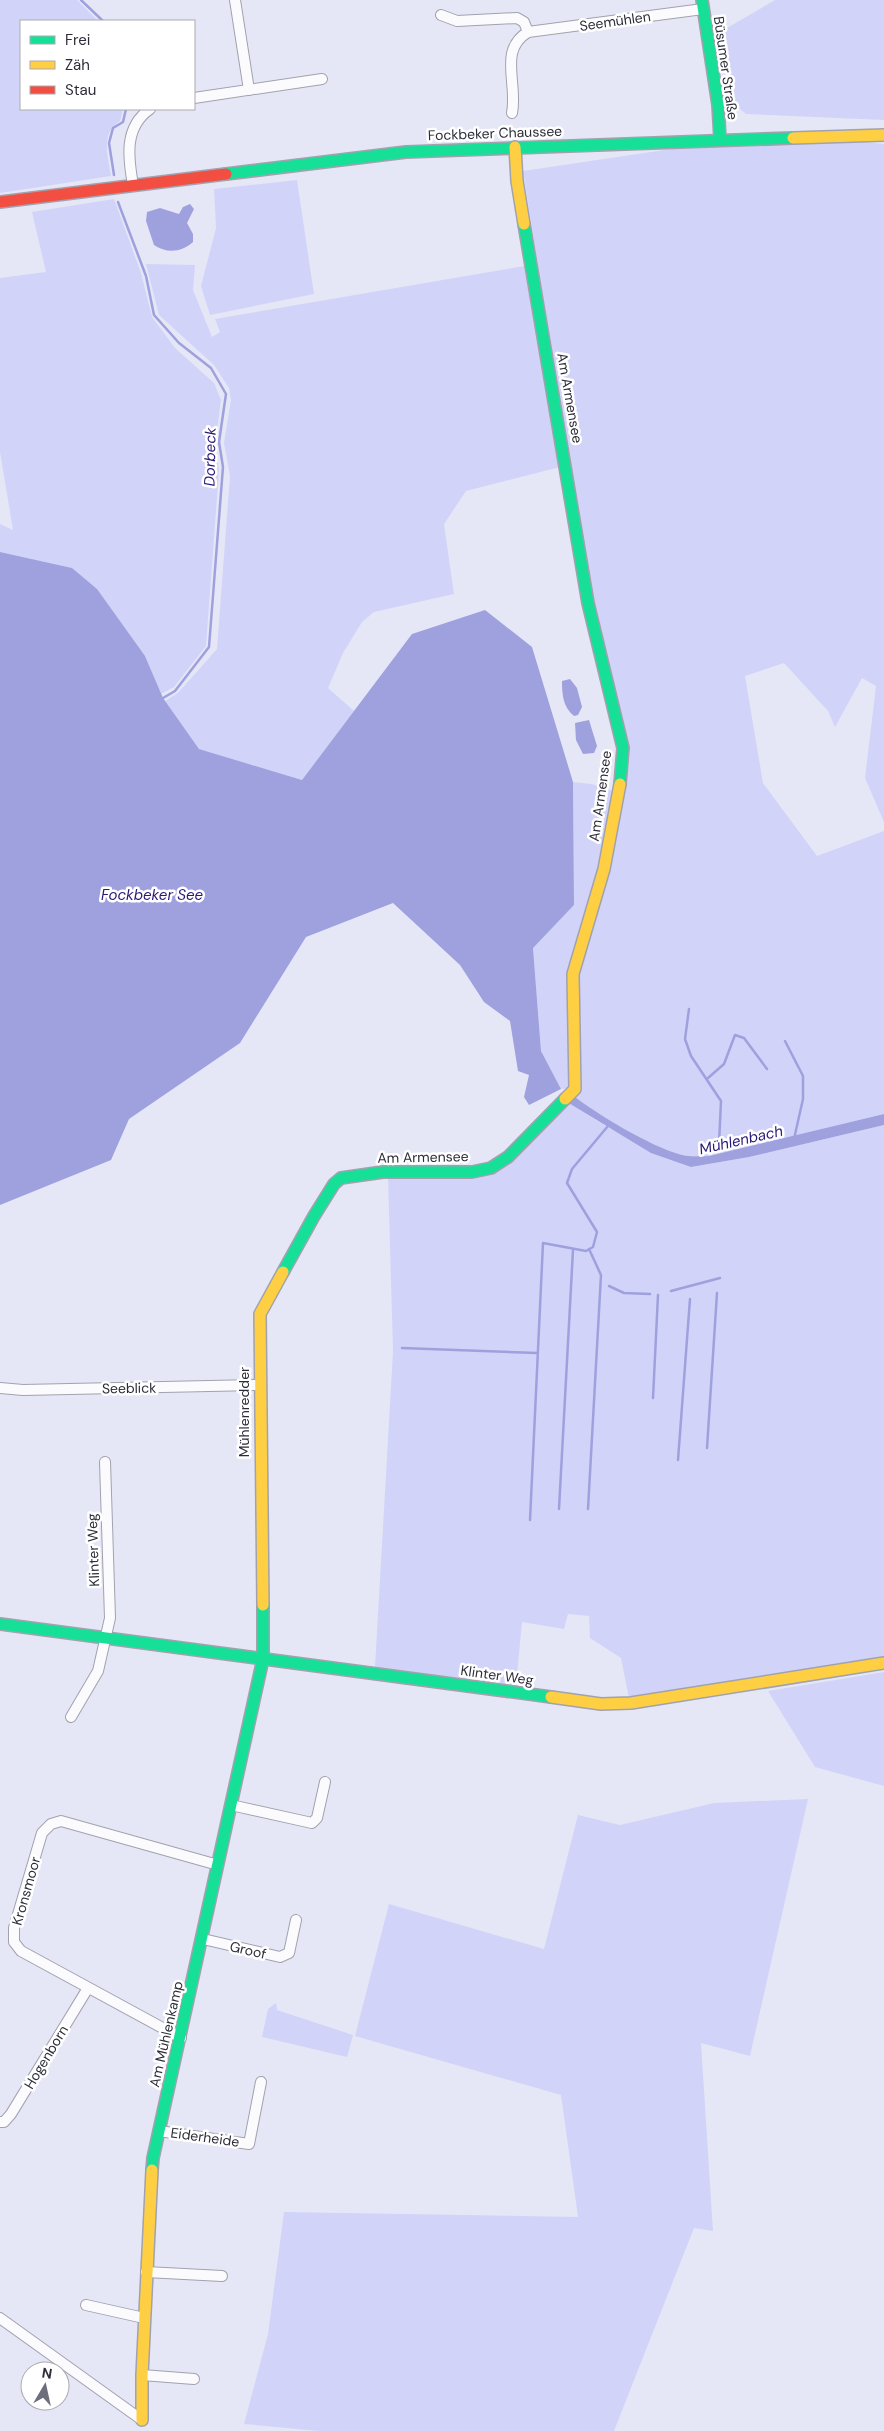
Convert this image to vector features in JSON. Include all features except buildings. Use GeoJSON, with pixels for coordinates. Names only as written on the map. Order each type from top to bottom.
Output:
{"type":"FeatureCollection","features":[{"type":"Feature","properties":{"kind":"street"},"geometry":{"type":"LineString","coordinates":[[235,0],[249,90]]}},
{"type":"Feature","properties":{"kind":"street","name":"Seemühlen"},"geometry":{"type":"LineString","coordinates":[[528,32],[702,4]]}},
{"type":"Feature","properties":{"kind":"street","name":"Büsumer Straße"},"geometry":{"type":"LineString","coordinates":[[702,4],[718,105],[720,139]]}},
{"type":"Feature","properties":{"kind":"street"},"geometry":{"type":"LineString","coordinates":[[441,15],[457,21],[518,18],[524,22],[528,32],[519,37],[512,48],[510,60],[515,98],[512,113]]}},
{"type":"Feature","properties":{"kind":"street"},"geometry":{"type":"LineString","coordinates":[[195,98],[322,79]]}},
{"type":"Feature","properties":{"kind":"street"},"geometry":{"type":"LineString","coordinates":[[134,185],[129,163],[131,136],[138,117],[148,110]]}},
{"type":"Feature","properties":{"kind":"street","name":"Fockbeker Chaussee"},"geometry":{"type":"LineString","coordinates":[[0,202],[406,152],[720,139],[884,135]]}},
{"type":"Feature","properties":{"kind":"street","name":"Am Armensee"},"geometry":{"type":"LineString","coordinates":[[334,1184],[341,1178],[384,1172],[472,1172],[491,1168],[508,1157],[571,1094],[573,974],[604,869],[621,776],[623,748],[588,603],[567,469],[516,181],[515,147]]}},
{"type":"Feature","properties":{"kind":"street","name":"Mühlenredder"},"geometry":{"type":"LineString","coordinates":[[262,1659],[260,1314],[334,1184]]}},
{"type":"Feature","properties":{"kind":"street","name":"Seeblick"},"geometry":{"type":"LineString","coordinates":[[0,1388],[23,1390],[259,1385]]}},
{"type":"Feature","properties":{"kind":"street","name":"Klinter Weg"},"geometry":{"type":"LineString","coordinates":[[105,1462],[110,1618],[105,1637]]}},
{"type":"Feature","properties":{"kind":"street","name":"Klinter Weg"},"geometry":{"type":"LineString","coordinates":[[0,1624],[601,1704],[630,1703],[884,1664]]}},
{"type":"Feature","properties":{"kind":"street"},"geometry":{"type":"LineString","coordinates":[[71,1716],[98,1671],[105,1637]]}},
{"type":"Feature","properties":{"kind":"street","name":"Am Mühlenkamp"},"geometry":{"type":"LineString","coordinates":[[142,2420],[144,2318],[153,2158],[203,1939],[262,1659]]}},
{"type":"Feature","properties":{"kind":"street"},"geometry":{"type":"LineString","coordinates":[[231,1806],[312,1823],[317,1818],[325,1782]]}},
{"type":"Feature","properties":{"kind":"street","name":"Kronsmoor"},"geometry":{"type":"LineString","coordinates":[[181,2038],[21,1951],[14,1942],[14,1928],[42,1833],[51,1824],[61,1821],[218,1865]]}},
{"type":"Feature","properties":{"kind":"street","name":"Groof"},"geometry":{"type":"LineString","coordinates":[[203,1939],[280,1957],[289,1953],[296,1920]]}},
{"type":"Feature","properties":{"kind":"street","name":"Hogenborn"},"geometry":{"type":"LineString","coordinates":[[0,2122],[4,2122],[11,2114],[88,1988]]}},
{"type":"Feature","properties":{"kind":"street","name":"Eiderheide"},"geometry":{"type":"LineString","coordinates":[[159,2131],[249,2144],[261,2082]]}},
{"type":"Feature","properties":{"kind":"street"},"geometry":{"type":"LineString","coordinates":[[146,2272],[222,2276]]}},
{"type":"Feature","properties":{"kind":"street"},"geometry":{"type":"LineString","coordinates":[[86,2305],[144,2318]]}},
{"type":"Feature","properties":{"kind":"street"},"geometry":{"type":"LineString","coordinates":[[0,2318],[142,2420]]}},
{"type":"Feature","properties":{"kind":"street"},"geometry":{"type":"LineString","coordinates":[[142,2375],[194,2379]]}},
{"type":"Feature","properties":{"kind":"shaded area"},"geometry":{"type":"Polygon","coordinates":[[[0,0],[77,0],[97,20],[20,20],[20,110],[123,110],[120,121],[114,126],[108,138],[107,153],[111,176],[0,193],[0,0]]]}},
{"type":"Feature","properties":{"kind":"shaded area"},"geometry":{"type":"Polygon","coordinates":[[[775,0],[884,0],[884,120],[746,114],[733,103],[720,32],[775,0]]]}},
{"type":"Feature","properties":{"kind":"shaded area"},"geometry":{"type":"Polygon","coordinates":[[[864,142],[884,144],[884,822],[865,778],[876,686],[862,678],[835,727],[828,711],[784,663],[745,676],[763,783],[817,856],[884,831],[884,1114],[709,1156],[685,1156],[669,1151],[640,1137],[596,1112],[572,1095],[577,975],[626,748],[591,603],[523,171],[678,148],[864,142]]]}},
{"type":"Feature","properties":{"kind":"shaded area"},"geometry":{"type":"Polygon","coordinates":[[[297,180],[314,294],[210,315],[201,286],[216,228],[214,189],[297,180]]]}},
{"type":"Feature","properties":{"kind":"shaded area"},"geometry":{"type":"Polygon","coordinates":[[[114,199],[141,273],[152,317],[175,348],[214,383],[221,400],[215,445],[219,470],[206,646],[174,687],[161,694],[145,656],[72,568],[0,552],[0,524],[13,530],[0,452],[0,278],[46,272],[32,212],[114,199]]]}},
{"type":"Feature","properties":{"kind":"shaded area"},"geometry":{"type":"Polygon","coordinates":[[[146,264],[195,265],[193,290],[212,337],[220,332],[215,319],[524,266],[560,467],[466,491],[444,524],[454,594],[374,612],[362,622],[343,653],[328,688],[354,711],[302,780],[199,749],[165,701],[178,693],[217,649],[230,476],[224,443],[231,400],[229,388],[214,365],[159,315],[146,264]]]}},
{"type":"Feature","properties":{"kind":"shaded area"},"geometry":{"type":"Polygon","coordinates":[[[573,782],[592,784],[613,791],[601,868],[569,973],[574,1087],[561,1089],[541,1051],[533,947],[574,905],[573,782]]]}},
{"type":"Feature","properties":{"kind":"shaded area"},"geometry":{"type":"Polygon","coordinates":[[[567,1102],[607,1127],[691,1167],[749,1157],[884,1125],[884,1657],[629,1698],[621,1658],[590,1638],[589,1616],[568,1614],[564,1629],[522,1622],[516,1686],[375,1667],[393,1351],[388,1175],[473,1177],[567,1102]]]}},
{"type":"Feature","properties":{"kind":"shaded area"},"geometry":{"type":"Polygon","coordinates":[[[884,1672],[884,1786],[815,1767],[768,1691],[884,1672]]]}},
{"type":"Feature","properties":{"kind":"shaded area"},"geometry":{"type":"Polygon","coordinates":[[[808,1799],[750,2056],[701,2043],[713,2231],[694,2228],[614,2431],[319,2431],[244,2424],[268,2334],[284,2212],[578,2217],[561,2095],[355,2036],[389,1904],[544,1949],[578,1815],[620,1825],[714,1803],[808,1799]]]}},
{"type":"Feature","properties":{"kind":"shaded area"},"geometry":{"type":"Polygon","coordinates":[[[276,2003],[277,2010],[353,2035],[347,2057],[262,2037],[268,2009],[276,2003]]]}},
{"type":"Feature","properties":{"kind":"water"},"geometry":{"type":"Polygon","coordinates":[[[190,204],[194,209],[187,223],[193,234],[193,242],[184,248],[174,251],[164,250],[154,245],[146,221],[147,212],[160,208],[179,214],[183,207],[190,204]]]}},
{"type":"Feature","properties":{"kind":"water","name":"Fockbeker See"},"geometry":{"type":"Polygon","coordinates":[[[0,552],[72,568],[97,589],[145,656],[163,698],[199,749],[302,780],[412,634],[485,610],[532,647],[573,782],[574,905],[533,948],[541,1051],[561,1089],[529,1105],[524,1097],[529,1075],[518,1071],[510,1021],[484,1002],[460,965],[393,903],[306,937],[240,1043],[129,1119],[111,1160],[0,1205],[0,552]]]}},
{"type":"Feature","properties":{"kind":"water"},"geometry":{"type":"Polygon","coordinates":[[[570,679],[577,688],[582,707],[578,715],[574,716],[565,705],[562,691],[562,681],[570,679]]]}},
{"type":"Feature","properties":{"kind":"water"},"geometry":{"type":"Polygon","coordinates":[[[589,720],[597,746],[594,753],[583,754],[576,740],[575,723],[589,720]]]}},
{"type":"Feature","properties":{"kind":"water"},"geometry":{"type":"Polygon","coordinates":[[[572,1095],[596,1112],[655,1145],[688,1156],[709,1156],[884,1114],[884,1125],[749,1157],[691,1167],[651,1153],[567,1102],[572,1095]]]}},
{"type":"Feature","properties":{"kind":"waterway","name":"Dorbeck"},"geometry":{"type":"LineString","coordinates":[[81,0],[102,20]]}},
{"type":"Feature","properties":{"kind":"waterway","name":"Dorbeck"},"geometry":{"type":"LineString","coordinates":[[114,175],[109,143],[113,128],[123,122],[126,110]]}},
{"type":"Feature","properties":{"kind":"waterway","name":"Dorbeck"},"geometry":{"type":"LineString","coordinates":[[118,202],[146,276],[154,315],[179,343],[211,368],[226,394],[219,442],[223,467],[209,647],[175,691],[163,698]]}},
{"type":"Feature","properties":{"kind":"waterway","name":"Mühlenbach"},"geometry":{"type":"LineString","coordinates":[[689,1009],[685,1039],[691,1056],[721,1101],[719,1144]]}},
{"type":"Feature","properties":{"kind":"waterway"},"geometry":{"type":"LineString","coordinates":[[708,1078],[724,1064],[735,1035],[744,1038],[767,1069]]}},
{"type":"Feature","properties":{"kind":"waterway"},"geometry":{"type":"LineString","coordinates":[[785,1041],[803,1076],[803,1099],[794,1139]]}},
{"type":"Feature","properties":{"kind":"waterway"},"geometry":{"type":"LineString","coordinates":[[530,1520],[543,1243],[586,1251],[593,1247],[597,1232],[567,1183],[572,1169],[608,1126]]}},
{"type":"Feature","properties":{"kind":"waterway"},"geometry":{"type":"LineString","coordinates":[[588,1509],[601,1275],[589,1249]]}},
{"type":"Feature","properties":{"kind":"waterway"},"geometry":{"type":"LineString","coordinates":[[559,1509],[573,1250]]}},
{"type":"Feature","properties":{"kind":"waterway"},"geometry":{"type":"LineString","coordinates":[[671,1291],[720,1278]]}},
{"type":"Feature","properties":{"kind":"waterway"},"geometry":{"type":"LineString","coordinates":[[609,1286],[624,1293],[650,1294]]}},
{"type":"Feature","properties":{"kind":"waterway"},"geometry":{"type":"LineString","coordinates":[[707,1448],[717,1293]]}},
{"type":"Feature","properties":{"kind":"waterway"},"geometry":{"type":"LineString","coordinates":[[653,1398],[658,1295]]}},
{"type":"Feature","properties":{"kind":"waterway"},"geometry":{"type":"LineString","coordinates":[[678,1460],[690,1299]]}},
{"type":"Feature","properties":{"kind":"waterway"},"geometry":{"type":"LineString","coordinates":[[402,1348],[537,1353]]}},
{"type":"Feature","properties":{"kind":"traffic: fast"},"geometry":{"type":"LineString","coordinates":[[702,0],[718,105],[720,139]]}},
{"type":"Feature","properties":{"kind":"traffic: fast"},"geometry":{"type":"LineString","coordinates":[[226,174],[406,152],[793,138]]}},
{"type":"Feature","properties":{"kind":"traffic: fast"},"geometry":{"type":"LineString","coordinates":[[524,224],[588,603],[623,748],[620,784]]}},
{"type":"Feature","properties":{"kind":"traffic: fast"},"geometry":{"type":"LineString","coordinates":[[283,1272],[314,1216],[334,1184],[341,1178],[383,1172],[472,1172],[491,1168],[508,1157],[565,1099]]}},
{"type":"Feature","properties":{"kind":"traffic: fast"},"geometry":{"type":"LineString","coordinates":[[152,2170],[153,2158],[263,1659],[263,1605]]}},
{"type":"Feature","properties":{"kind":"traffic: fast"},"geometry":{"type":"LineString","coordinates":[[0,1624],[551,1697]]}},
{"type":"Feature","properties":{"kind":"traffic: slow"},"geometry":{"type":"LineString","coordinates":[[793,138],[884,135]]}},
{"type":"Feature","properties":{"kind":"traffic: slow"},"geometry":{"type":"LineString","coordinates":[[515,147],[517,181],[524,224]]}},
{"type":"Feature","properties":{"kind":"traffic: slow"},"geometry":{"type":"LineString","coordinates":[[565,1099],[575,1089],[573,974],[604,869],[620,784]]}},
{"type":"Feature","properties":{"kind":"traffic: slow"},"geometry":{"type":"LineString","coordinates":[[263,1605],[260,1314],[283,1272]]}},
{"type":"Feature","properties":{"kind":"traffic: slow"},"geometry":{"type":"LineString","coordinates":[[551,1697],[601,1704],[631,1703],[884,1663]]}},
{"type":"Feature","properties":{"kind":"traffic: slow"},"geometry":{"type":"LineString","coordinates":[[142,2420],[142,2375],[152,2170]]}},
{"type":"Feature","properties":{"kind":"traffic: jam"},"geometry":{"type":"LineString","coordinates":[[0,202],[226,174]]}}]}
